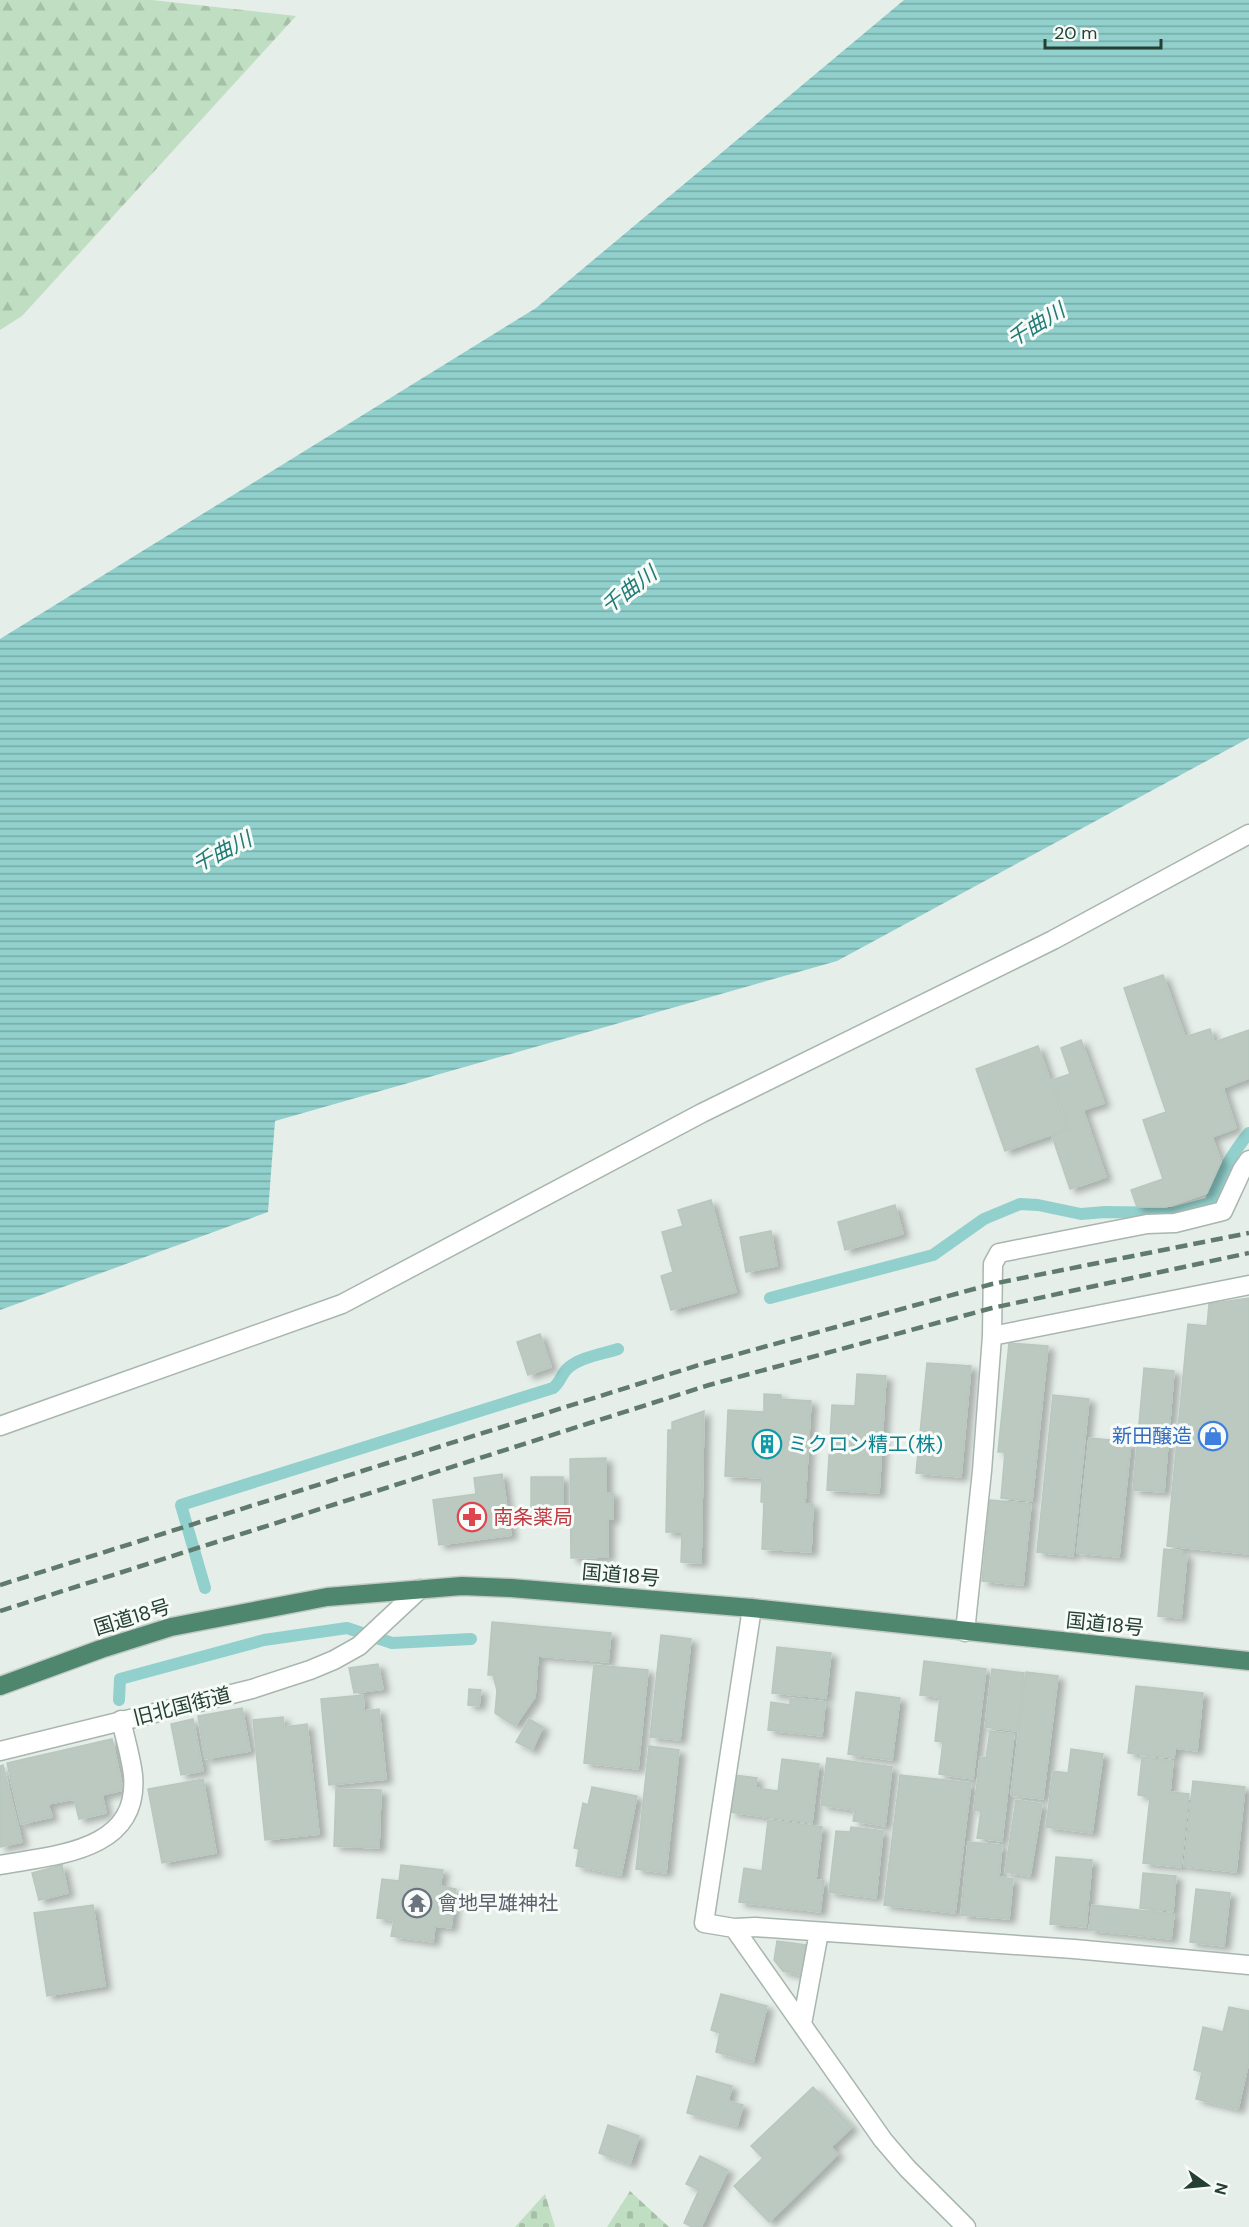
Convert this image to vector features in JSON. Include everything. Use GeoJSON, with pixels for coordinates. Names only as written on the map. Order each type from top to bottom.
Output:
{"type":"FeatureCollection","features":[{"type":"Feature","properties":{"kind":"highway","name":"国道18号"},"geometry":{"type":"LineString","coordinates":[[0,1686],[101,1649],[171,1627],[327,1597],[462,1586],[752,1608],[1249,1661]]}},
{"type":"Feature","properties":{"kind":"street"},"geometry":{"type":"LineString","coordinates":[[0,1426],[342,1304],[702,1113],[1053,940],[1249,834]]}},
{"type":"Feature","properties":{"kind":"street"},"geometry":{"type":"LineString","coordinates":[[965,1632],[982,1471],[992,1336],[993,1264],[999,1253],[1147,1224],[1175,1223],[1223,1211],[1249,1160]]}},
{"type":"Feature","properties":{"kind":"street"},"geometry":{"type":"LineString","coordinates":[[992,1336],[1249,1286]]}},
{"type":"Feature","properties":{"kind":"street","name":"旧北国街道"},"geometry":{"type":"LineString","coordinates":[[0,1752],[252,1689],[334,1660],[359,1646],[420,1589]]}},
{"type":"Feature","properties":{"kind":"street"},"geometry":{"type":"LineString","coordinates":[[752,1608],[704,1923],[734,1928],[755,1927],[1074,1949],[1249,1965]]}},
{"type":"Feature","properties":{"kind":"street"},"geometry":{"type":"LineString","coordinates":[[0,1865],[79,1851],[101,1841],[118,1825],[132,1800],[133,1776],[121,1720]]}},
{"type":"Feature","properties":{"kind":"street"},"geometry":{"type":"LineString","coordinates":[[734,1928],[883,2140],[907,2168],[966,2227]]}},
{"type":"Feature","properties":{"kind":"street"},"geometry":{"type":"LineString","coordinates":[[802,2024],[819,1932]]}},
{"type":"Feature","properties":{"kind":"green space"},"geometry":{"type":"Polygon","coordinates":[[[0,0],[152,0],[296,16],[22,316],[0,330],[0,0]]]}},
{"type":"Feature","properties":{"kind":"green space"},"geometry":{"type":"Polygon","coordinates":[[[630,2191],[669,2227],[607,2227],[630,2191]]]}},
{"type":"Feature","properties":{"kind":"green space"},"geometry":{"type":"Polygon","coordinates":[[[545,2194],[555,2227],[515,2227],[545,2194]]]}},
{"type":"Feature","properties":{"kind":"water","name":"千曲川"},"geometry":{"type":"Polygon","coordinates":[[[904,0],[1249,0],[1249,738],[837,961],[275,1121],[268,1212],[0,1310],[0,639],[536,308],[904,0]]]}},
{"type":"Feature","properties":{"kind":"building"},"geometry":{"type":"Polygon","coordinates":[[[1163,975],[1185,1037],[1210,1029],[1214,1042],[1249,1030],[1249,1078],[1223,1088],[1236,1128],[1212,1137],[1221,1162],[1207,1193],[1166,1207],[1137,1207],[1131,1190],[1163,1179],[1143,1120],[1166,1112],[1124,988],[1163,975]]]}},
{"type":"Feature","properties":{"kind":"building"},"geometry":{"type":"Polygon","coordinates":[[[1081,1040],[1104,1103],[1083,1110],[1106,1177],[1070,1189],[1052,1136],[1070,1130],[1052,1080],[1070,1074],[1061,1048],[1081,1040]]]}},
{"type":"Feature","properties":{"kind":"building"},"geometry":{"type":"Polygon","coordinates":[[[1038,1046],[1067,1129],[1005,1151],[976,1069],[1038,1046]]]}},
{"type":"Feature","properties":{"kind":"building"},"geometry":{"type":"Polygon","coordinates":[[[711,1200],[736,1292],[671,1310],[661,1276],[673,1272],[662,1232],[683,1226],[678,1210],[711,1200]]]}},
{"type":"Feature","properties":{"kind":"building"},"geometry":{"type":"Polygon","coordinates":[[[895,1205],[903,1234],[845,1250],[838,1222],[895,1205]]]}},
{"type":"Feature","properties":{"kind":"building"},"geometry":{"type":"Polygon","coordinates":[[[771,1231],[777,1266],[746,1272],[740,1237],[771,1231]]]}},
{"type":"Feature","properties":{"kind":"building","name":"新田醸造"},"geometry":{"type":"Polygon","coordinates":[[[1249,1298],[1249,1554],[1167,1546],[1188,1324],[1207,1326],[1209,1304],[1249,1298]]]}},
{"type":"Feature","properties":{"kind":"building"},"geometry":{"type":"Polygon","coordinates":[[[540,1334],[551,1367],[528,1375],[517,1342],[540,1334]]]}},
{"type":"Feature","properties":{"kind":"building"},"geometry":{"type":"Polygon","coordinates":[[[1009,1343],[1048,1346],[1032,1501],[1001,1498],[1005,1452],[998,1452],[1009,1343]]]}},
{"type":"Feature","properties":{"kind":"building"},"geometry":{"type":"Polygon","coordinates":[[[927,1363],[971,1366],[961,1477],[916,1473],[927,1363]]]}},
{"type":"Feature","properties":{"kind":"building"},"geometry":{"type":"Polygon","coordinates":[[[1144,1368],[1174,1371],[1164,1492],[1133,1490],[1144,1368]]]}},
{"type":"Feature","properties":{"kind":"building"},"geometry":{"type":"Polygon","coordinates":[[[857,1374],[886,1376],[879,1493],[827,1490],[832,1405],[855,1406],[857,1374]]]}},
{"type":"Feature","properties":{"kind":"building","name":"ミクロン精工(株)"},"geometry":{"type":"Polygon","coordinates":[[[764,1394],[781,1395],[781,1399],[811,1401],[805,1504],[813,1504],[811,1552],[762,1549],[764,1502],[761,1502],[762,1478],[725,1476],[728,1410],[764,1412],[764,1394]]]}},
{"type":"Feature","properties":{"kind":"building"},"geometry":{"type":"Polygon","coordinates":[[[1053,1395],[1089,1399],[1073,1556],[1037,1552],[1053,1395]]]}},
{"type":"Feature","properties":{"kind":"building"},"geometry":{"type":"Polygon","coordinates":[[[704,1411],[701,1563],[681,1562],[682,1532],[666,1532],[668,1430],[672,1430],[672,1422],[704,1411]]]}},
{"type":"Feature","properties":{"kind":"building"},"geometry":{"type":"Polygon","coordinates":[[[1089,1438],[1131,1442],[1119,1557],[1077,1553],[1089,1438]]]}},
{"type":"Feature","properties":{"kind":"building"},"geometry":{"type":"Polygon","coordinates":[[[606,1458],[606,1493],[613,1493],[613,1519],[608,1519],[608,1557],[571,1558],[570,1459],[606,1458]]]}},
{"type":"Feature","properties":{"kind":"building","name":"南条薬局"},"geometry":{"type":"Polygon","coordinates":[[[502,1474],[511,1535],[439,1545],[433,1500],[476,1494],[474,1478],[502,1474]]]}},
{"type":"Feature","properties":{"kind":"building"},"geometry":{"type":"Polygon","coordinates":[[[531,1477],[563,1477],[563,1512],[531,1513],[531,1477]]]}},
{"type":"Feature","properties":{"kind":"building"},"geometry":{"type":"Polygon","coordinates":[[[990,1500],[1031,1504],[1023,1585],[982,1581],[990,1500]]]}},
{"type":"Feature","properties":{"kind":"building"},"geometry":{"type":"Polygon","coordinates":[[[1164,1549],[1182,1551],[1182,1555],[1187,1555],[1181,1618],[1158,1616],[1164,1549]]]}},
{"type":"Feature","properties":{"kind":"building"},"geometry":{"type":"Polygon","coordinates":[[[492,1622],[611,1633],[608,1662],[538,1656],[535,1697],[515,1726],[495,1713],[497,1690],[493,1675],[488,1675],[492,1622]]]}},
{"type":"Feature","properties":{"kind":"building"},"geometry":{"type":"Polygon","coordinates":[[[661,1635],[691,1639],[680,1740],[650,1737],[661,1635]]]}},
{"type":"Feature","properties":{"kind":"building"},"geometry":{"type":"Polygon","coordinates":[[[777,1647],[831,1653],[826,1698],[772,1693],[777,1647]]]}},
{"type":"Feature","properties":{"kind":"building"},"geometry":{"type":"Polygon","coordinates":[[[924,1661],[986,1669],[973,1779],[939,1774],[943,1742],[935,1741],[940,1697],[920,1695],[924,1661]]]}},
{"type":"Feature","properties":{"kind":"building"},"geometry":{"type":"Polygon","coordinates":[[[378,1664],[383,1689],[354,1693],[349,1668],[378,1664]]]}},
{"type":"Feature","properties":{"kind":"building"},"geometry":{"type":"Polygon","coordinates":[[[594,1665],[648,1670],[638,1769],[584,1763],[594,1665]]]}},
{"type":"Feature","properties":{"kind":"building"},"geometry":{"type":"Polygon","coordinates":[[[992,1669],[1024,1673],[1017,1731],[985,1727],[992,1669]]]}},
{"type":"Feature","properties":{"kind":"building"},"geometry":{"type":"Polygon","coordinates":[[[1026,1672],[1058,1676],[1043,1799],[1011,1795],[1026,1672]]]}},
{"type":"Feature","properties":{"kind":"building"},"geometry":{"type":"Polygon","coordinates":[[[1136,1686],[1203,1693],[1197,1751],[1175,1748],[1174,1758],[1128,1753],[1136,1686]]]}},
{"type":"Feature","properties":{"kind":"building"},"geometry":{"type":"Polygon","coordinates":[[[469,1689],[481,1690],[479,1706],[468,1705],[469,1689]]]}},
{"type":"Feature","properties":{"kind":"building"},"geometry":{"type":"Polygon","coordinates":[[[856,1692],[900,1698],[892,1760],[848,1754],[856,1692]]]}},
{"type":"Feature","properties":{"kind":"building"},"geometry":{"type":"Polygon","coordinates":[[[363,1695],[364,1711],[379,1709],[386,1779],[329,1785],[321,1699],[363,1695]]]}},
{"type":"Feature","properties":{"kind":"building"},"geometry":{"type":"Polygon","coordinates":[[[790,1698],[825,1702],[822,1736],[768,1730],[771,1702],[790,1705],[790,1698]]]}},
{"type":"Feature","properties":{"kind":"building"},"geometry":{"type":"Polygon","coordinates":[[[242,1708],[250,1751],[205,1759],[198,1716],[242,1708]]]}},
{"type":"Feature","properties":{"kind":"building"},"geometry":{"type":"Polygon","coordinates":[[[283,1717],[284,1727],[307,1724],[319,1834],[265,1840],[253,1720],[283,1717]]]}},
{"type":"Feature","properties":{"kind":"building"},"geometry":{"type":"Polygon","coordinates":[[[193,1719],[203,1771],[181,1775],[171,1724],[193,1719]]]}},
{"type":"Feature","properties":{"kind":"building"},"geometry":{"type":"Polygon","coordinates":[[[529,1719],[543,1727],[532,1750],[516,1742],[529,1719]]]}},
{"type":"Feature","properties":{"kind":"building"},"geometry":{"type":"Polygon","coordinates":[[[990,1731],[1014,1734],[1002,1841],[977,1838],[981,1811],[974,1810],[980,1757],[986,1758],[990,1731]]]}},
{"type":"Feature","properties":{"kind":"building"},"geometry":{"type":"Polygon","coordinates":[[[112,1739],[123,1790],[102,1795],[106,1813],[79,1819],[74,1799],[48,1804],[52,1817],[21,1824],[7,1763],[112,1739]]]}},
{"type":"Feature","properties":{"kind":"building"},"geometry":{"type":"Polygon","coordinates":[[[649,1746],[679,1750],[666,1873],[636,1869],[649,1746]]]}},
{"type":"Feature","properties":{"kind":"building"},"geometry":{"type":"Polygon","coordinates":[[[1071,1749],[1103,1754],[1092,1833],[1046,1827],[1053,1771],[1068,1773],[1071,1749]]]}},
{"type":"Feature","properties":{"kind":"building"},"geometry":{"type":"Polygon","coordinates":[[[1142,1757],[1173,1761],[1170,1792],[1189,1794],[1181,1867],[1143,1863],[1150,1797],[1138,1795],[1142,1757]]]}},
{"type":"Feature","properties":{"kind":"building"},"geometry":{"type":"Polygon","coordinates":[[[827,1758],[892,1767],[885,1826],[853,1821],[855,1810],[821,1805],[827,1758]]]}},
{"type":"Feature","properties":{"kind":"building"},"geometry":{"type":"Polygon","coordinates":[[[782,1759],[819,1764],[812,1823],[730,1812],[735,1775],[757,1778],[755,1788],[778,1791],[782,1759]]]}},
{"type":"Feature","properties":{"kind":"building"},"geometry":{"type":"Polygon","coordinates":[[[3,1765],[22,1842],[0,1847],[0,1766],[3,1765]]]}},
{"type":"Feature","properties":{"kind":"building"},"geometry":{"type":"Polygon","coordinates":[[[900,1775],[971,1783],[955,1913],[884,1905],[900,1775]]]}},
{"type":"Feature","properties":{"kind":"building"},"geometry":{"type":"Polygon","coordinates":[[[203,1779],[216,1853],[162,1863],[148,1789],[203,1779]]]}},
{"type":"Feature","properties":{"kind":"building"},"geometry":{"type":"Polygon","coordinates":[[[1193,1781],[1245,1787],[1236,1872],[1184,1866],[1193,1781]]]}},
{"type":"Feature","properties":{"kind":"building"},"geometry":{"type":"Polygon","coordinates":[[[592,1787],[637,1796],[621,1875],[576,1866],[579,1849],[574,1848],[583,1803],[588,1805],[592,1787]]]}},
{"type":"Feature","properties":{"kind":"building"},"geometry":{"type":"Polygon","coordinates":[[[336,1789],[381,1790],[379,1848],[334,1846],[336,1789]]]}},
{"type":"Feature","properties":{"kind":"building"},"geometry":{"type":"Polygon","coordinates":[[[1016,1800],[1042,1804],[1030,1876],[1005,1872],[1016,1800]]]}},
{"type":"Feature","properties":{"kind":"building"},"geometry":{"type":"Polygon","coordinates":[[[768,1820],[822,1827],[816,1880],[824,1881],[820,1912],[739,1902],[744,1868],[762,1871],[768,1820]]]}},
{"type":"Feature","properties":{"kind":"building"},"geometry":{"type":"Polygon","coordinates":[[[851,1827],[883,1831],[876,1898],[829,1892],[836,1831],[850,1832],[851,1827]]]}},
{"type":"Feature","properties":{"kind":"building"},"geometry":{"type":"Polygon","coordinates":[[[968,1842],[1002,1845],[999,1877],[1013,1879],[1009,1919],[961,1915],[968,1842]]]}},
{"type":"Feature","properties":{"kind":"building"},"geometry":{"type":"Polygon","coordinates":[[[1056,1857],[1092,1860],[1086,1927],[1050,1924],[1056,1857]]]}},
{"type":"Feature","properties":{"kind":"building"},"geometry":{"type":"Polygon","coordinates":[[[62,1865],[68,1893],[39,1900],[32,1873],[62,1865]]]}},
{"type":"Feature","properties":{"kind":"building","name":"會地早雄神社"},"geometry":{"type":"Polygon","coordinates":[[[401,1865],[443,1870],[440,1886],[456,1889],[451,1928],[435,1926],[433,1942],[391,1936],[394,1920],[377,1918],[382,1879],[399,1881],[401,1865]]]}},
{"type":"Feature","properties":{"kind":"building"},"geometry":{"type":"Polygon","coordinates":[[[1143,1873],[1176,1876],[1173,1911],[1140,1908],[1143,1873]]]}},
{"type":"Feature","properties":{"kind":"building"},"geometry":{"type":"Polygon","coordinates":[[[1196,1889],[1230,1893],[1224,1946],[1190,1942],[1196,1889]]]}},
{"type":"Feature","properties":{"kind":"building"},"geometry":{"type":"Polygon","coordinates":[[[93,1905],[105,1986],[47,1996],[34,1913],[93,1905]]]}},
{"type":"Feature","properties":{"kind":"building"},"geometry":{"type":"Polygon","coordinates":[[[1092,1905],[1174,1914],[1171,1939],[1089,1930],[1092,1905]]]}},
{"type":"Feature","properties":{"kind":"building"},"geometry":{"type":"Polygon","coordinates":[[[777,1941],[806,1945],[801,1975],[783,1971],[774,1960],[777,1941]]]}},
{"type":"Feature","properties":{"kind":"building"},"geometry":{"type":"Polygon","coordinates":[[[721,1994],[767,2006],[753,2062],[716,2052],[720,2033],[711,2030],[721,1994]]]}},
{"type":"Feature","properties":{"kind":"building"},"geometry":{"type":"Polygon","coordinates":[[[1229,2007],[1249,2011],[1249,2061],[1238,2109],[1196,2099],[1202,2072],[1194,2070],[1203,2027],[1223,2032],[1229,2007]]]}},
{"type":"Feature","properties":{"kind":"building"},"geometry":{"type":"Polygon","coordinates":[[[697,2076],[732,2086],[728,2101],[743,2105],[737,2126],[687,2113],[697,2076]]]}},
{"type":"Feature","properties":{"kind":"building"},"geometry":{"type":"Polygon","coordinates":[[[813,2087],[852,2127],[831,2147],[838,2154],[769,2222],[734,2186],[763,2158],[751,2146],[813,2087]]]}},
{"type":"Feature","properties":{"kind":"building"},"geometry":{"type":"Polygon","coordinates":[[[608,2125],[639,2136],[630,2164],[599,2153],[608,2125]]]}},
{"type":"Feature","properties":{"kind":"building"},"geometry":{"type":"Polygon","coordinates":[[[700,2156],[728,2170],[701,2227],[692,2227],[684,2223],[699,2190],[686,2184],[700,2156]]]}},
{"type":"Feature","properties":{"kind":"waterway"},"geometry":{"type":"LineString","coordinates":[[770,1298],[933,1255],[984,1219],[1020,1204],[1038,1205],[1081,1214],[1173,1213],[1210,1203],[1226,1166],[1249,1133]]}},
{"type":"Feature","properties":{"kind":"waterway"},"geometry":{"type":"LineString","coordinates":[[205,1588],[181,1505],[553,1388],[572,1365],[618,1349]]}},
{"type":"Feature","properties":{"kind":"waterway"},"geometry":{"type":"LineString","coordinates":[[119,1700],[120,1679],[264,1640],[347,1628],[392,1643],[471,1639]]}},
{"type":"Feature","properties":{"kind":"railway"},"geometry":{"type":"LineString","coordinates":[[0,1585],[702,1364],[992,1284],[1249,1233]]}},
{"type":"Feature","properties":{"kind":"railway"},"geometry":{"type":"LineString","coordinates":[[0,1611],[709,1385],[992,1308],[1249,1253]]}},
{"type":"Feature","properties":{"kind":"place","name":"新田醸造"},"geometry":{"type":"Point","coordinates":[1213,1436]}},
{"type":"Feature","properties":{"kind":"place","name":"ミクロン精工(株)"},"geometry":{"type":"Point","coordinates":[767,1444]}},
{"type":"Feature","properties":{"kind":"place","name":"南条薬局"},"geometry":{"type":"Point","coordinates":[472,1517]}},
{"type":"Feature","properties":{"kind":"place","name":"會地早雄神社"},"geometry":{"type":"Point","coordinates":[417,1903]}}]}
